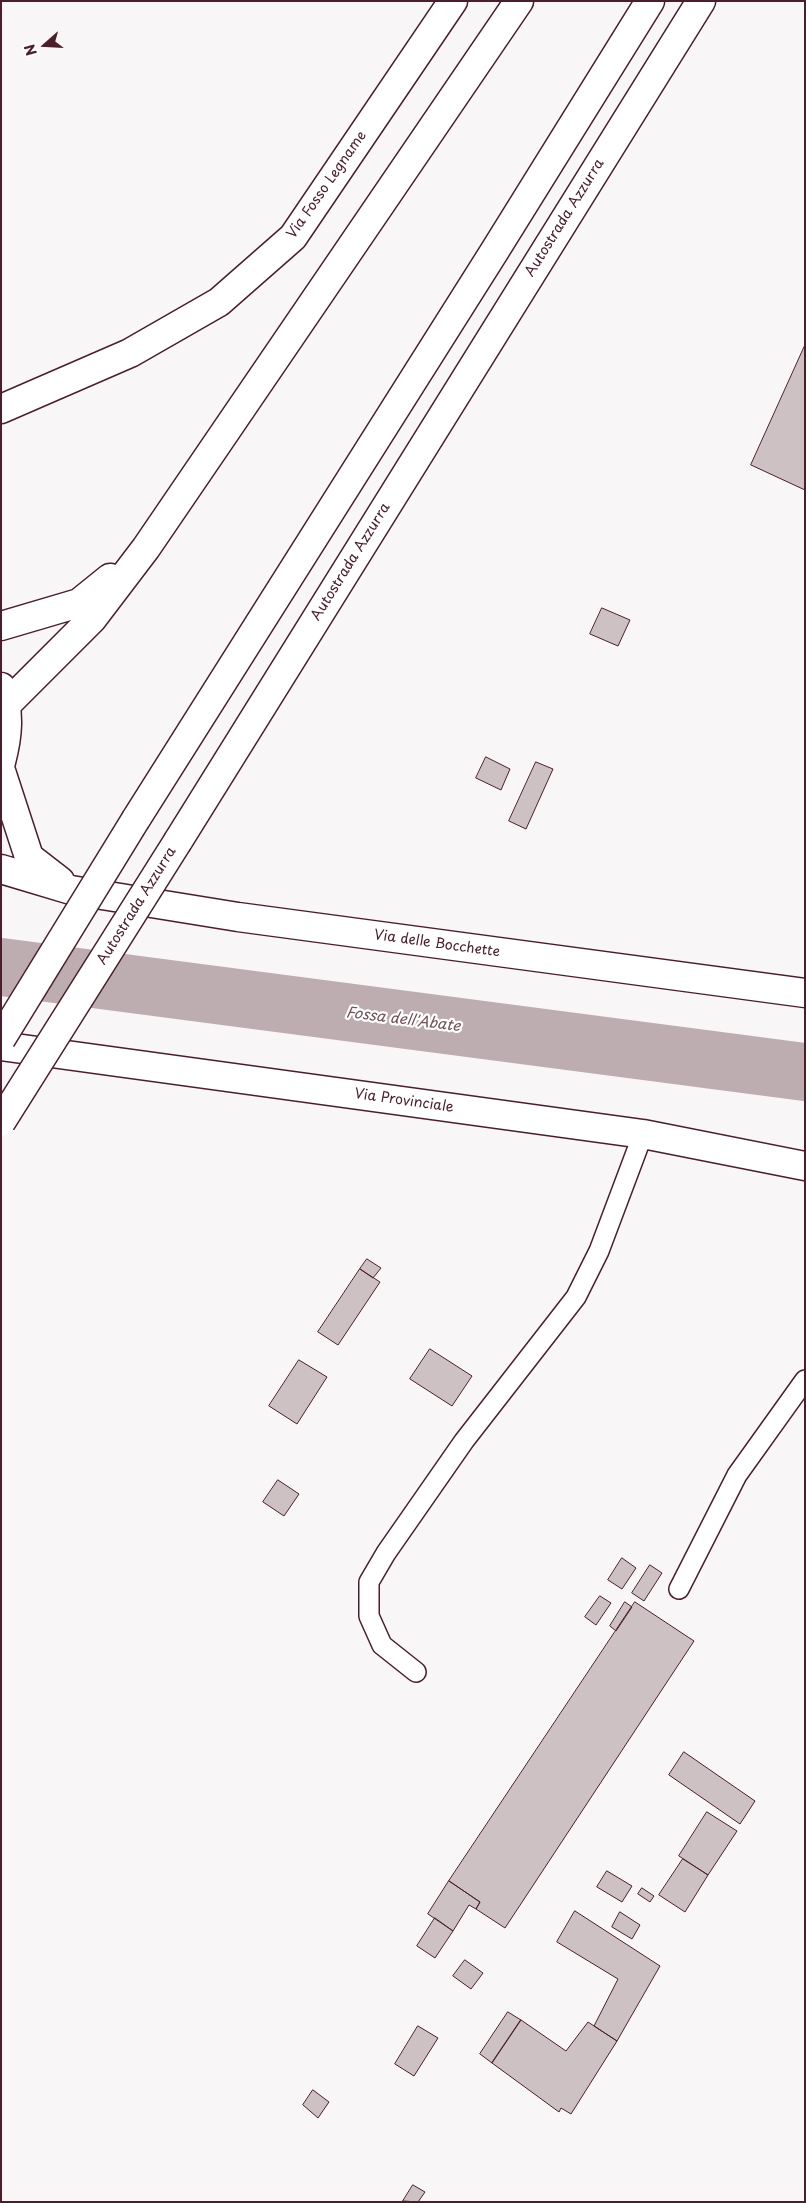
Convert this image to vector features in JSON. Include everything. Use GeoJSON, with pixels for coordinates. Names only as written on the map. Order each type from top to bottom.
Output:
{"type":"FeatureCollection","features":[{"type":"Feature","properties":{"kind":"main road","name":"Via Fosso Legname"},"geometry":{"type":"LineString","coordinates":[[1,409],[130,353],[219,302],[293,237],[453,1]]}},
{"type":"Feature","properties":{"kind":"main road"},"geometry":{"type":"LineString","coordinates":[[1,762],[8,736],[4,695],[92,619],[146,548],[519,1]]}},
{"type":"Feature","properties":{"kind":"main road"},"geometry":{"type":"LineString","coordinates":[[1,1039],[136,819],[489,261],[650,1]]}},
{"type":"Feature","properties":{"kind":"main road","name":"Autostrada Azzurra"},"geometry":{"type":"LineString","coordinates":[[1,1122],[700,1]]}},
{"type":"Feature","properties":{"kind":"main road"},"geometry":{"type":"LineString","coordinates":[[1,626],[79,603],[146,548]]}},
{"type":"Feature","properties":{"kind":"main road"},"geometry":{"type":"LineString","coordinates":[[1,771],[29,856],[71,890]]}},
{"type":"Feature","properties":{"kind":"main road","name":"Via delle Bocchette"},"geometry":{"type":"LineString","coordinates":[[1,869],[71,890],[248,918],[805,993]]}},
{"type":"Feature","properties":{"kind":"main road","name":"Via Provinciale"},"geometry":{"type":"LineString","coordinates":[[1,1046],[644,1134],[805,1166]]}},
{"type":"Feature","properties":{"kind":"lane"},"geometry":{"type":"LineString","coordinates":[[416,1672],[382,1645],[369,1616],[369,1582],[386,1553],[464,1440],[576,1297],[599,1251],[644,1134]]}},
{"type":"Feature","properties":{"kind":"lane"},"geometry":{"type":"LineString","coordinates":[[679,1589],[737,1476],[805,1380]]}},
{"type":"Feature","properties":{"kind":"building"},"geometry":{"type":"Polygon","coordinates":[[[805,345],[805,490],[751,465],[805,345]]]}},
{"type":"Feature","properties":{"kind":"building"},"geometry":{"type":"Polygon","coordinates":[[[602,608],[630,620],[618,646],[590,634],[602,608]]]}},
{"type":"Feature","properties":{"kind":"building"},"geometry":{"type":"Polygon","coordinates":[[[486,757],[510,769],[501,790],[476,778],[486,757]]]}},
{"type":"Feature","properties":{"kind":"building"},"geometry":{"type":"Polygon","coordinates":[[[536,762],[553,769],[526,829],[509,821],[536,762]]]}},
{"type":"Feature","properties":{"kind":"building"},"geometry":{"type":"Polygon","coordinates":[[[367,1259],[381,1268],[373,1278],[360,1269],[367,1259]]]}},
{"type":"Feature","properties":{"kind":"building"},"geometry":{"type":"Polygon","coordinates":[[[360,1269],[380,1282],[338,1345],[318,1332],[360,1269]]]}},
{"type":"Feature","properties":{"kind":"building"},"geometry":{"type":"Polygon","coordinates":[[[430,1349],[472,1376],[452,1406],[410,1379],[430,1349]]]}},
{"type":"Feature","properties":{"kind":"building"},"geometry":{"type":"Polygon","coordinates":[[[299,1360],[327,1377],[297,1424],[269,1406],[299,1360]]]}},
{"type":"Feature","properties":{"kind":"building"},"geometry":{"type":"Polygon","coordinates":[[[278,1480],[299,1494],[284,1516],[263,1502],[278,1480]]]}},
{"type":"Feature","properties":{"kind":"building"},"geometry":{"type":"Polygon","coordinates":[[[622,1558],[636,1568],[622,1589],[608,1580],[622,1558]]]}},
{"type":"Feature","properties":{"kind":"building"},"geometry":{"type":"Polygon","coordinates":[[[650,1565],[662,1573],[644,1601],[632,1593],[650,1565]]]}},
{"type":"Feature","properties":{"kind":"building"},"geometry":{"type":"Polygon","coordinates":[[[600,1596],[611,1603],[596,1625],[585,1617],[600,1596]]]}},
{"type":"Feature","properties":{"kind":"building"},"geometry":{"type":"Polygon","coordinates":[[[625,1602],[632,1607],[616,1631],[610,1626],[625,1602]]]}},
{"type":"Feature","properties":{"kind":"building"},"geometry":{"type":"Polygon","coordinates":[[[635,1602],[694,1641],[505,1928],[476,1909],[480,1902],[449,1881],[635,1602]]]}},
{"type":"Feature","properties":{"kind":"building"},"geometry":{"type":"Polygon","coordinates":[[[684,1752],[755,1801],[740,1824],[669,1775],[684,1752]]]}},
{"type":"Feature","properties":{"kind":"building"},"geometry":{"type":"Polygon","coordinates":[[[707,1812],[737,1831],[708,1875],[679,1856],[707,1812]]]}},
{"type":"Feature","properties":{"kind":"building"},"geometry":{"type":"Polygon","coordinates":[[[683,1859],[708,1875],[685,1912],[659,1895],[683,1859]]]}},
{"type":"Feature","properties":{"kind":"building"},"geometry":{"type":"Polygon","coordinates":[[[607,1871],[632,1886],[622,1902],[597,1887],[607,1871]]]}},
{"type":"Feature","properties":{"kind":"building"},"geometry":{"type":"Polygon","coordinates":[[[449,1881],[480,1902],[476,1909],[469,1905],[453,1931],[428,1914],[449,1881]]]}},
{"type":"Feature","properties":{"kind":"building"},"geometry":{"type":"Polygon","coordinates":[[[642,1888],[654,1896],[650,1902],[638,1894],[642,1888]]]}},
{"type":"Feature","properties":{"kind":"building"},"geometry":{"type":"Polygon","coordinates":[[[575,1911],[660,1966],[617,2041],[594,2026],[618,1979],[557,1942],[575,1911]]]}},
{"type":"Feature","properties":{"kind":"building"},"geometry":{"type":"Polygon","coordinates":[[[620,1912],[640,1925],[632,1939],[612,1927],[620,1912]]]}},
{"type":"Feature","properties":{"kind":"building"},"geometry":{"type":"Polygon","coordinates":[[[435,1918],[453,1931],[435,1958],[417,1946],[435,1918]]]}},
{"type":"Feature","properties":{"kind":"building"},"geometry":{"type":"Polygon","coordinates":[[[465,1960],[483,1973],[471,1989],[453,1976],[465,1960]]]}},
{"type":"Feature","properties":{"kind":"building"},"geometry":{"type":"Polygon","coordinates":[[[508,2012],[521,2020],[492,2063],[480,2054],[508,2012]]]}},
{"type":"Feature","properties":{"kind":"building"},"geometry":{"type":"Polygon","coordinates":[[[521,2020],[566,2051],[588,2022],[617,2041],[571,2114],[561,2108],[559,2112],[492,2063],[521,2020]]]}},
{"type":"Feature","properties":{"kind":"building"},"geometry":{"type":"Polygon","coordinates":[[[418,2026],[438,2038],[414,2076],[395,2064],[418,2026]]]}},
{"type":"Feature","properties":{"kind":"building"},"geometry":{"type":"Polygon","coordinates":[[[313,2090],[329,2102],[318,2118],[303,2105],[313,2090]]]}},
{"type":"Feature","properties":{"kind":"building"},"geometry":{"type":"Polygon","coordinates":[[[413,2185],[425,2192],[418,2202],[403,2201],[413,2185]]]}},
{"type":"Feature","properties":{"kind":"waterway","name":"Fossa dell'Abate"},"geometry":{"type":"LineString","coordinates":[[1,967],[805,1072]]}}]}
